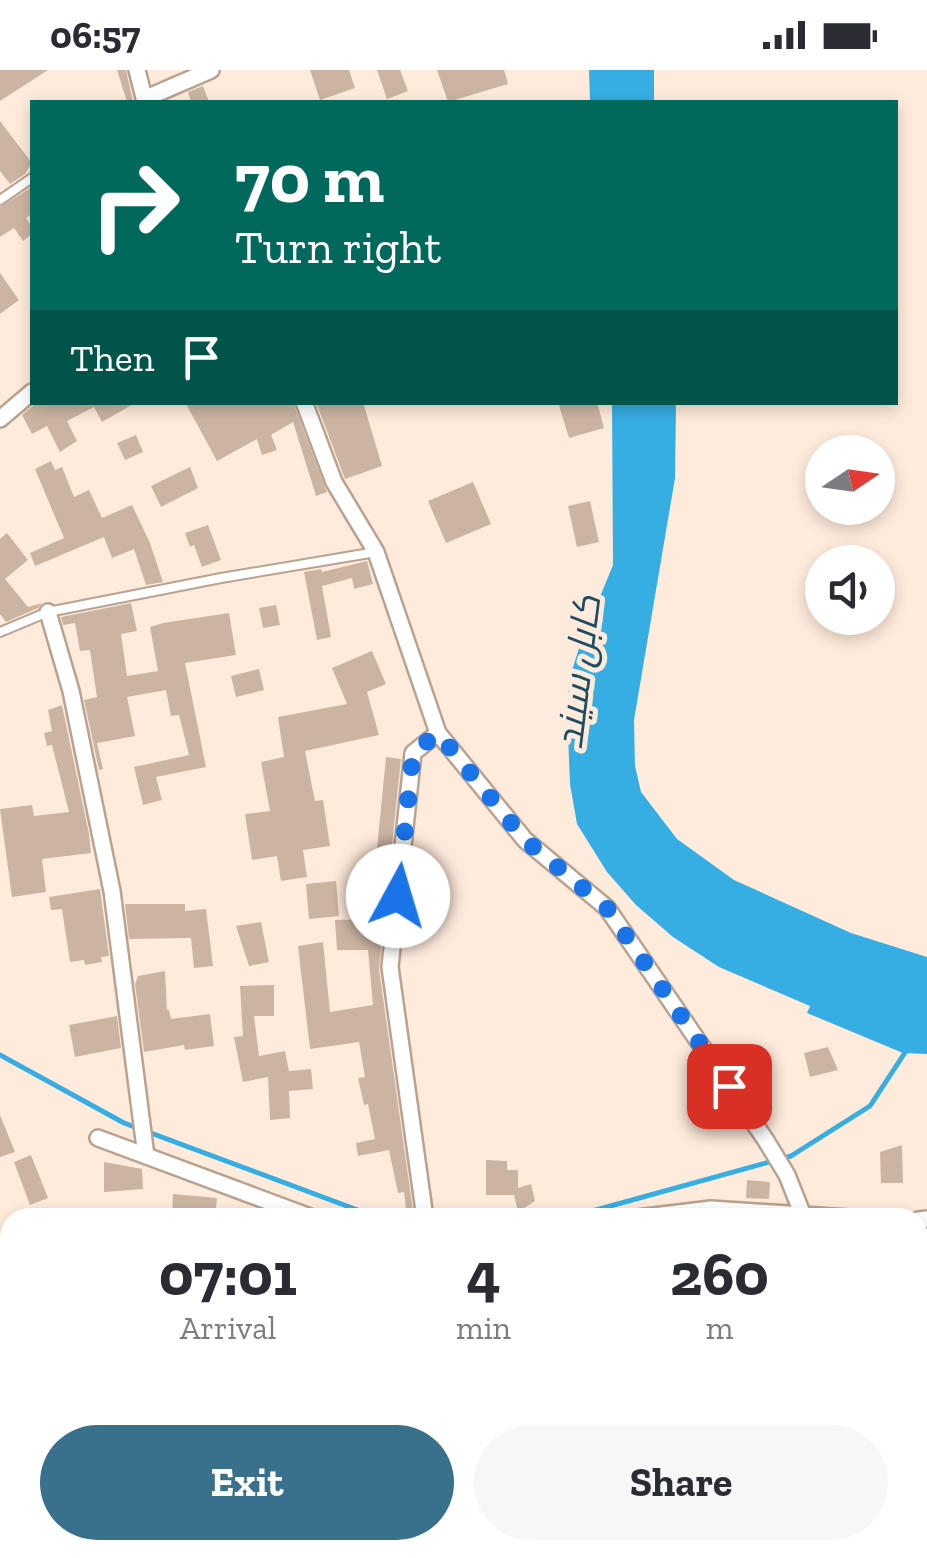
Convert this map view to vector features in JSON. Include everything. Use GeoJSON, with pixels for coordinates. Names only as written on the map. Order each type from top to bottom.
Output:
{"type":"FeatureCollection","features":[{"type":"Feature","properties":{"kind":"street"},"geometry":{"type":"LineString","coordinates":[[137,70],[143,100]]}},
{"type":"Feature","properties":{"kind":"street"},"geometry":{"type":"LineString","coordinates":[[147,100],[211,70]]}},
{"type":"Feature","properties":{"kind":"street"},"geometry":{"type":"LineString","coordinates":[[0,419],[30,394]]}},
{"type":"Feature","properties":{"kind":"street"},"geometry":{"type":"LineString","coordinates":[[305,405],[334,482],[376,552],[438,733],[525,840],[607,908],[766,1139],[800,1208]]}},
{"type":"Feature","properties":{"kind":"street"},"geometry":{"type":"LineString","coordinates":[[48,612],[70,691],[112,892],[146,1148]]}},
{"type":"Feature","properties":{"kind":"street"},"geometry":{"type":"LineString","coordinates":[[424,1208],[390,967],[413,753],[438,733]]}},
{"type":"Feature","properties":{"kind":"street"},"geometry":{"type":"LineString","coordinates":[[98,1138],[146,1148],[289,1208]]}},
{"type":"Feature","properties":{"kind":"lane"},"geometry":{"type":"LineString","coordinates":[[0,200],[30,179]]}},
{"type":"Feature","properties":{"kind":"lane"},"geometry":{"type":"LineString","coordinates":[[0,632],[48,612],[376,552]]}},
{"type":"Feature","properties":{"kind":"water"},"geometry":{"type":"Polygon","coordinates":[[[589,70],[654,70],[654,100],[590,100],[589,70]]]}},
{"type":"Feature","properties":{"kind":"water","name":"کابل سيند"},"geometry":{"type":"Polygon","coordinates":[[[612,405],[676,405],[675,478],[634,720],[635,766],[641,792],[677,839],[734,880],[851,933],[927,957],[927,1054],[903,1053],[807,1013],[810,1006],[719,967],[673,937],[636,905],[607,872],[577,824],[570,784],[567,709],[570,677],[579,648],[613,565],[612,405]]]}},
{"type":"Feature","properties":{"kind":"building"},"geometry":{"type":"Polygon","coordinates":[[[0,70],[48,70],[0,101],[0,70]]]}},
{"type":"Feature","properties":{"kind":"building"},"geometry":{"type":"Polygon","coordinates":[[[117,70],[126,70],[133,100],[126,100],[117,70]]]}},
{"type":"Feature","properties":{"kind":"building"},"geometry":{"type":"Polygon","coordinates":[[[310,70],[349,70],[355,88],[320,100],[310,70]]]}},
{"type":"Feature","properties":{"kind":"building"},"geometry":{"type":"Polygon","coordinates":[[[377,70],[400,70],[408,91],[387,99],[377,70]]]}},
{"type":"Feature","properties":{"kind":"building"},"geometry":{"type":"Polygon","coordinates":[[[437,70],[504,70],[508,84],[447,100],[437,70]]]}},
{"type":"Feature","properties":{"kind":"building"},"geometry":{"type":"Polygon","coordinates":[[[203,86],[208,100],[190,100],[188,92],[203,86]]]}},
{"type":"Feature","properties":{"kind":"building"},"geometry":{"type":"Polygon","coordinates":[[[0,121],[30,160],[30,166],[10,184],[0,171],[0,121]]]}},
{"type":"Feature","properties":{"kind":"building"},"geometry":{"type":"Polygon","coordinates":[[[30,188],[30,215],[26,218],[30,236],[23,241],[14,228],[0,237],[0,207],[30,188]]]}},
{"type":"Feature","properties":{"kind":"building"},"geometry":{"type":"Polygon","coordinates":[[[0,273],[19,300],[0,314],[0,273]]]}},
{"type":"Feature","properties":{"kind":"building"},"geometry":{"type":"Polygon","coordinates":[[[34,405],[132,405],[102,422],[94,407],[67,421],[77,441],[60,452],[47,426],[32,434],[22,415],[34,405]]]}},
{"type":"Feature","properties":{"kind":"building"},"geometry":{"type":"Polygon","coordinates":[[[187,405],[294,405],[327,492],[316,496],[293,422],[271,435],[277,450],[262,455],[257,439],[217,461],[187,405]]]}},
{"type":"Feature","properties":{"kind":"building"},"geometry":{"type":"Polygon","coordinates":[[[317,405],[364,405],[382,466],[345,479],[317,405]]]}},
{"type":"Feature","properties":{"kind":"building"},"geometry":{"type":"Polygon","coordinates":[[[559,405],[598,405],[604,428],[569,438],[559,405]]]}},
{"type":"Feature","properties":{"kind":"building"},"geometry":{"type":"Polygon","coordinates":[[[136,435],[143,452],[125,460],[117,443],[136,435]]]}},
{"type":"Feature","properties":{"kind":"building"},"geometry":{"type":"Polygon","coordinates":[[[51,461],[55,470],[62,467],[74,497],[89,490],[102,518],[132,505],[163,582],[146,585],[134,549],[112,558],[104,537],[35,566],[30,553],[64,538],[35,469],[51,461]]]}},
{"type":"Feature","properties":{"kind":"building"},"geometry":{"type":"Polygon","coordinates":[[[190,467],[198,488],[161,507],[151,486],[190,467]]]}},
{"type":"Feature","properties":{"kind":"building"},"geometry":{"type":"Polygon","coordinates":[[[473,482],[491,524],[446,543],[428,501],[473,482]]]}},
{"type":"Feature","properties":{"kind":"building"},"geometry":{"type":"Polygon","coordinates":[[[590,501],[599,542],[577,547],[568,506],[590,501]]]}},
{"type":"Feature","properties":{"kind":"building"},"geometry":{"type":"Polygon","coordinates":[[[208,525],[221,560],[202,567],[185,533],[208,525]]]}},
{"type":"Feature","properties":{"kind":"building"},"geometry":{"type":"Polygon","coordinates":[[[7,533],[28,560],[5,579],[28,607],[42,603],[6,622],[0,614],[0,539],[7,533]]]}},
{"type":"Feature","properties":{"kind":"building"},"geometry":{"type":"Polygon","coordinates":[[[367,561],[373,584],[354,589],[352,578],[322,586],[331,637],[317,640],[304,572],[322,572],[367,561]]]}},
{"type":"Feature","properties":{"kind":"building"},"geometry":{"type":"Polygon","coordinates":[[[131,603],[137,631],[121,634],[127,676],[158,671],[150,627],[163,623],[229,613],[236,655],[185,663],[206,767],[156,777],[162,800],[143,805],[134,767],[189,755],[179,715],[171,716],[166,690],[127,697],[135,736],[97,743],[103,769],[99,770],[84,700],[97,697],[90,650],[80,651],[75,623],[63,625],[61,617],[131,603]]]}},
{"type":"Feature","properties":{"kind":"building"},"geometry":{"type":"Polygon","coordinates":[[[276,605],[280,625],[263,628],[259,608],[276,605]]]}},
{"type":"Feature","properties":{"kind":"building"},"geometry":{"type":"Polygon","coordinates":[[[372,651],[386,684],[367,692],[379,735],[305,751],[315,801],[323,800],[330,846],[303,850],[307,877],[281,881],[277,856],[252,860],[245,814],[270,811],[261,762],[284,757],[278,717],[347,704],[332,668],[372,651]]]}},
{"type":"Feature","properties":{"kind":"building"},"geometry":{"type":"Polygon","coordinates":[[[259,669],[264,690],[236,697],[231,676],[259,669]]]}},
{"type":"Feature","properties":{"kind":"building"},"geometry":{"type":"Polygon","coordinates":[[[62,705],[91,853],[42,859],[46,892],[12,897],[0,809],[32,805],[34,816],[69,812],[52,745],[47,746],[44,733],[52,731],[48,710],[62,705]]]}},
{"type":"Feature","properties":{"kind":"building"},"geometry":{"type":"Polygon","coordinates":[[[386,757],[401,759],[379,969],[413,1208],[406,1208],[404,1192],[398,1193],[389,1150],[358,1156],[356,1143],[375,1139],[358,1078],[365,1077],[359,1042],[310,1049],[298,946],[323,942],[330,1012],[373,1005],[368,950],[337,950],[335,920],[368,919],[366,878],[370,878],[371,859],[376,859],[386,757]]]}},
{"type":"Feature","properties":{"kind":"building"},"geometry":{"type":"Polygon","coordinates":[[[336,881],[339,916],[309,919],[306,884],[336,881]]]}},
{"type":"Feature","properties":{"kind":"building"},"geometry":{"type":"Polygon","coordinates":[[[100,889],[109,956],[101,957],[102,962],[85,965],[84,960],[70,962],[62,909],[51,910],[49,897],[100,889]]]}},
{"type":"Feature","properties":{"kind":"building"},"geometry":{"type":"Polygon","coordinates":[[[125,904],[185,904],[185,911],[206,909],[213,966],[194,968],[191,938],[129,939],[125,904]]]}},
{"type":"Feature","properties":{"kind":"building"},"geometry":{"type":"Polygon","coordinates":[[[261,922],[269,962],[249,966],[236,926],[261,922]]]}},
{"type":"Feature","properties":{"kind":"building"},"geometry":{"type":"Polygon","coordinates":[[[165,971],[171,1019],[210,1014],[214,1046],[185,1050],[184,1045],[144,1052],[135,984],[138,976],[165,971]]]}},
{"type":"Feature","properties":{"kind":"building"},"geometry":{"type":"Polygon","coordinates":[[[274,985],[274,1016],[254,1016],[259,1056],[285,1051],[289,1071],[311,1069],[313,1089],[289,1091],[290,1118],[270,1120],[268,1077],[243,1082],[234,1037],[243,1036],[240,986],[274,985]]]}},
{"type":"Feature","properties":{"kind":"building"},"geometry":{"type":"Polygon","coordinates":[[[117,1016],[121,1048],[75,1057],[69,1025],[117,1016]]]}},
{"type":"Feature","properties":{"kind":"building"},"geometry":{"type":"Polygon","coordinates":[[[828,1047],[838,1070],[810,1077],[804,1053],[828,1047]]]}},
{"type":"Feature","properties":{"kind":"building"},"geometry":{"type":"Polygon","coordinates":[[[0,1115],[15,1152],[0,1157],[0,1115]]]}},
{"type":"Feature","properties":{"kind":"building"},"geometry":{"type":"Polygon","coordinates":[[[902,1145],[903,1183],[881,1183],[880,1152],[902,1145]]]}},
{"type":"Feature","properties":{"kind":"building"},"geometry":{"type":"Polygon","coordinates":[[[31,1155],[48,1198],[30,1205],[14,1162],[31,1155]]]}},
{"type":"Feature","properties":{"kind":"building"},"geometry":{"type":"Polygon","coordinates":[[[486,1160],[507,1161],[507,1170],[518,1170],[518,1188],[531,1184],[535,1201],[517,1208],[514,1195],[486,1195],[486,1160]]]}},
{"type":"Feature","properties":{"kind":"building"},"geometry":{"type":"Polygon","coordinates":[[[104,1162],[142,1169],[143,1189],[104,1192],[104,1162]]]}},
{"type":"Feature","properties":{"kind":"building"},"geometry":{"type":"Polygon","coordinates":[[[747,1180],[770,1182],[769,1199],[746,1198],[747,1180]]]}},
{"type":"Feature","properties":{"kind":"building"},"geometry":{"type":"Polygon","coordinates":[[[173,1194],[217,1198],[216,1208],[172,1208],[173,1194]]]}},
{"type":"Feature","properties":{"kind":"waterway"},"geometry":{"type":"LineString","coordinates":[[603,1208],[791,1156],[870,1106],[906,1051]]}},
{"type":"Feature","properties":{"kind":"waterway"},"geometry":{"type":"LineString","coordinates":[[0,1055],[124,1123],[352,1208]]}},
{"type":"Feature","properties":{"kind":"route"},"geometry":{"type":"LineString","coordinates":[[398,896],[413,753],[438,733],[525,840],[607,908],[729,1086]]}}]}
